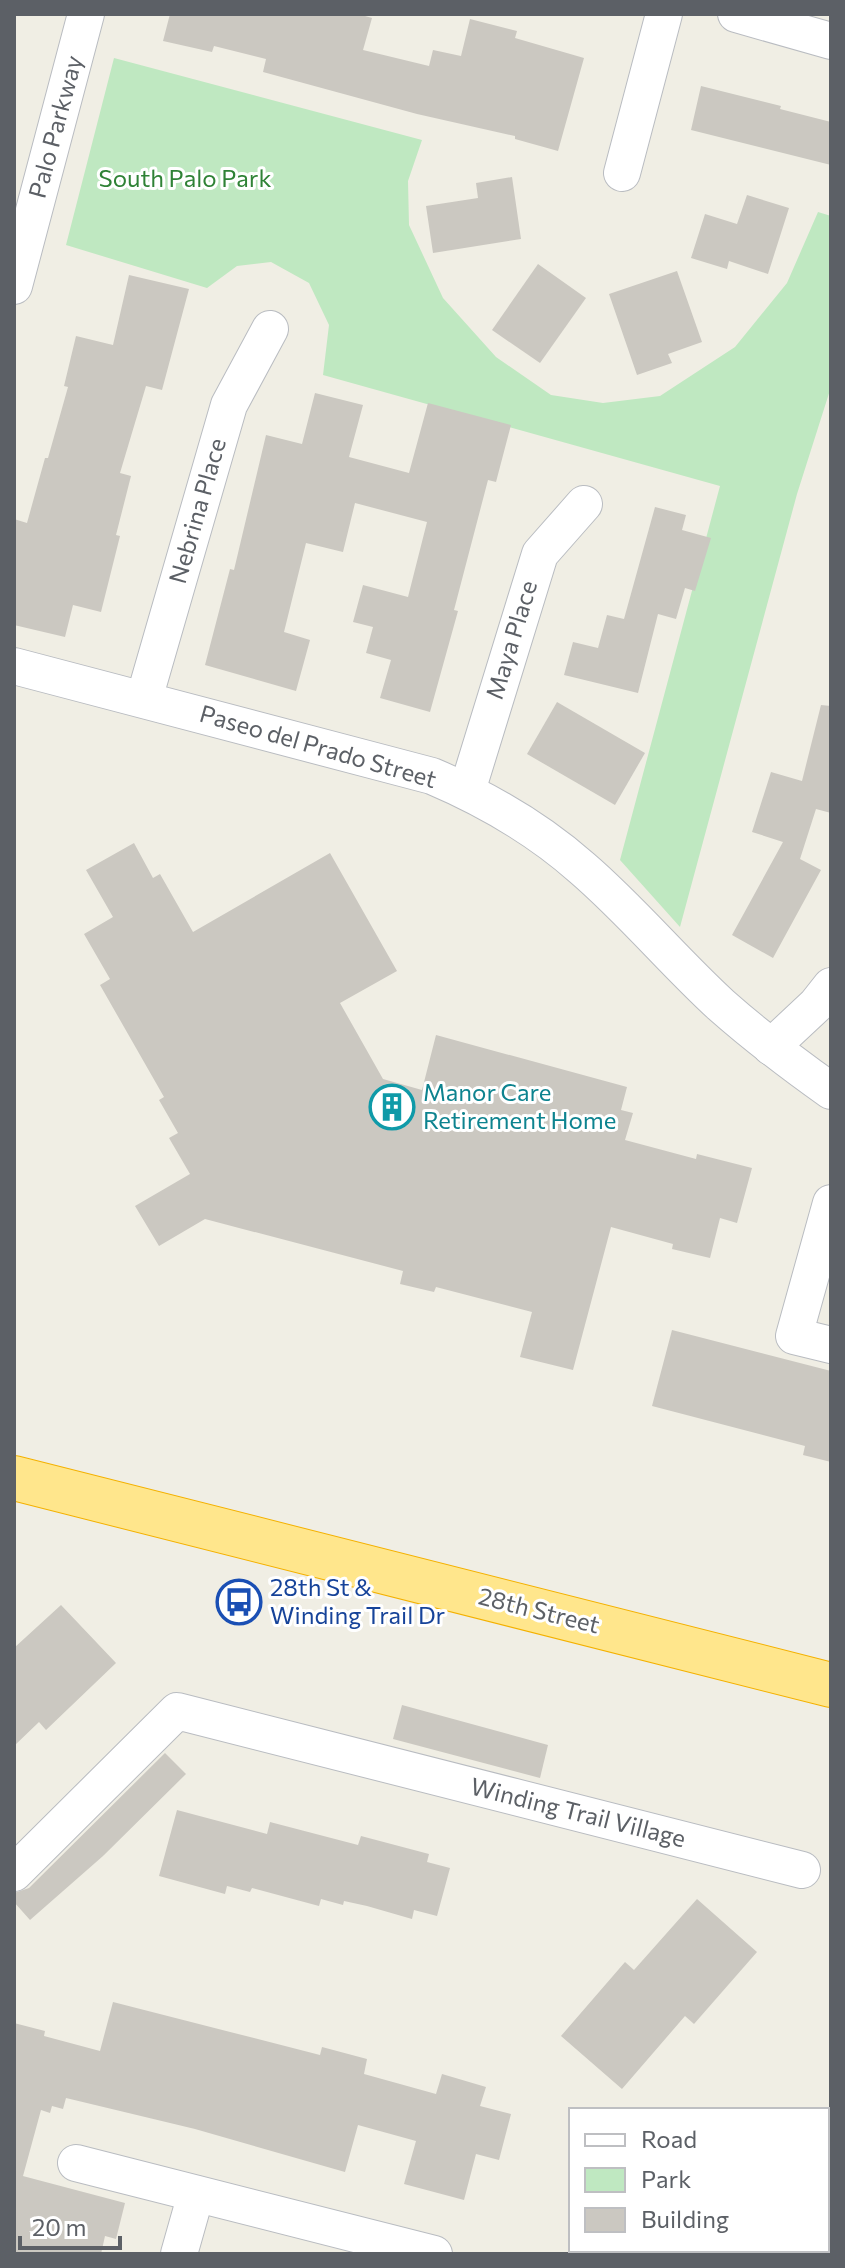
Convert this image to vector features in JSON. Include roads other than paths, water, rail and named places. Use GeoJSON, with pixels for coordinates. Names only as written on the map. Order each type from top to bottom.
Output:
{"type":"FeatureCollection","features":[{"type":"Feature","properties":{"kind":"highway","name":"28th Street"},"geometry":{"type":"LineString","coordinates":[[14,1478],[831,1685]]}},
{"type":"Feature","properties":{"kind":"street","name":"Palo Parkway"},"geometry":{"type":"LineString","coordinates":[[14,286],[86,14]]}},
{"type":"Feature","properties":{"kind":"street"},"geometry":{"type":"LineString","coordinates":[[622,173],[664,14]]}},
{"type":"Feature","properties":{"kind":"street"},"geometry":{"type":"LineString","coordinates":[[736,14],[831,41]]}},
{"type":"Feature","properties":{"kind":"street","name":"Nebrina Place"},"geometry":{"type":"LineString","coordinates":[[144,699],[229,405],[270,329]]}},
{"type":"Feature","properties":{"kind":"street","name":"Maya Place"},"geometry":{"type":"LineString","coordinates":[[467,791],[540,554],[584,504]]}},
{"type":"Feature","properties":{"kind":"street","name":"Paseo del Prado Street"},"geometry":{"type":"LineString","coordinates":[[14,666],[432,776],[500,808],[581,867],[721,1004],[771,1047],[831,1091]]}},
{"type":"Feature","properties":{"kind":"street"},"geometry":{"type":"LineString","coordinates":[[771,1047],[816,1005],[831,986]]}},
{"type":"Feature","properties":{"kind":"street"},"geometry":{"type":"LineString","coordinates":[[831,1203],[794,1336],[831,1345]]}},
{"type":"Feature","properties":{"kind":"street","name":"Winding Trail Village"},"geometry":{"type":"LineString","coordinates":[[14,1873],[177,1711],[802,1870]]}},
{"type":"Feature","properties":{"kind":"street"},"geometry":{"type":"LineString","coordinates":[[76,2163],[434,2254]]}},
{"type":"Feature","properties":{"kind":"street"},"geometry":{"type":"LineString","coordinates":[[179,2254],[196,2194]]}},
{"type":"Feature","properties":{"kind":"place","name":"Manor Care Retirement Home"},"geometry":{"type":"Point","coordinates":[392,1107]}},
{"type":"Feature","properties":{"kind":"place","name":"28th St & Winding Trail Dr"},"geometry":{"type":"Point","coordinates":[239,1602]}},
{"type":"Feature","properties":{"kind":"park label","name":"South Palo Park"},"geometry":{"type":"Point","coordinates":[185,179]}}]}
